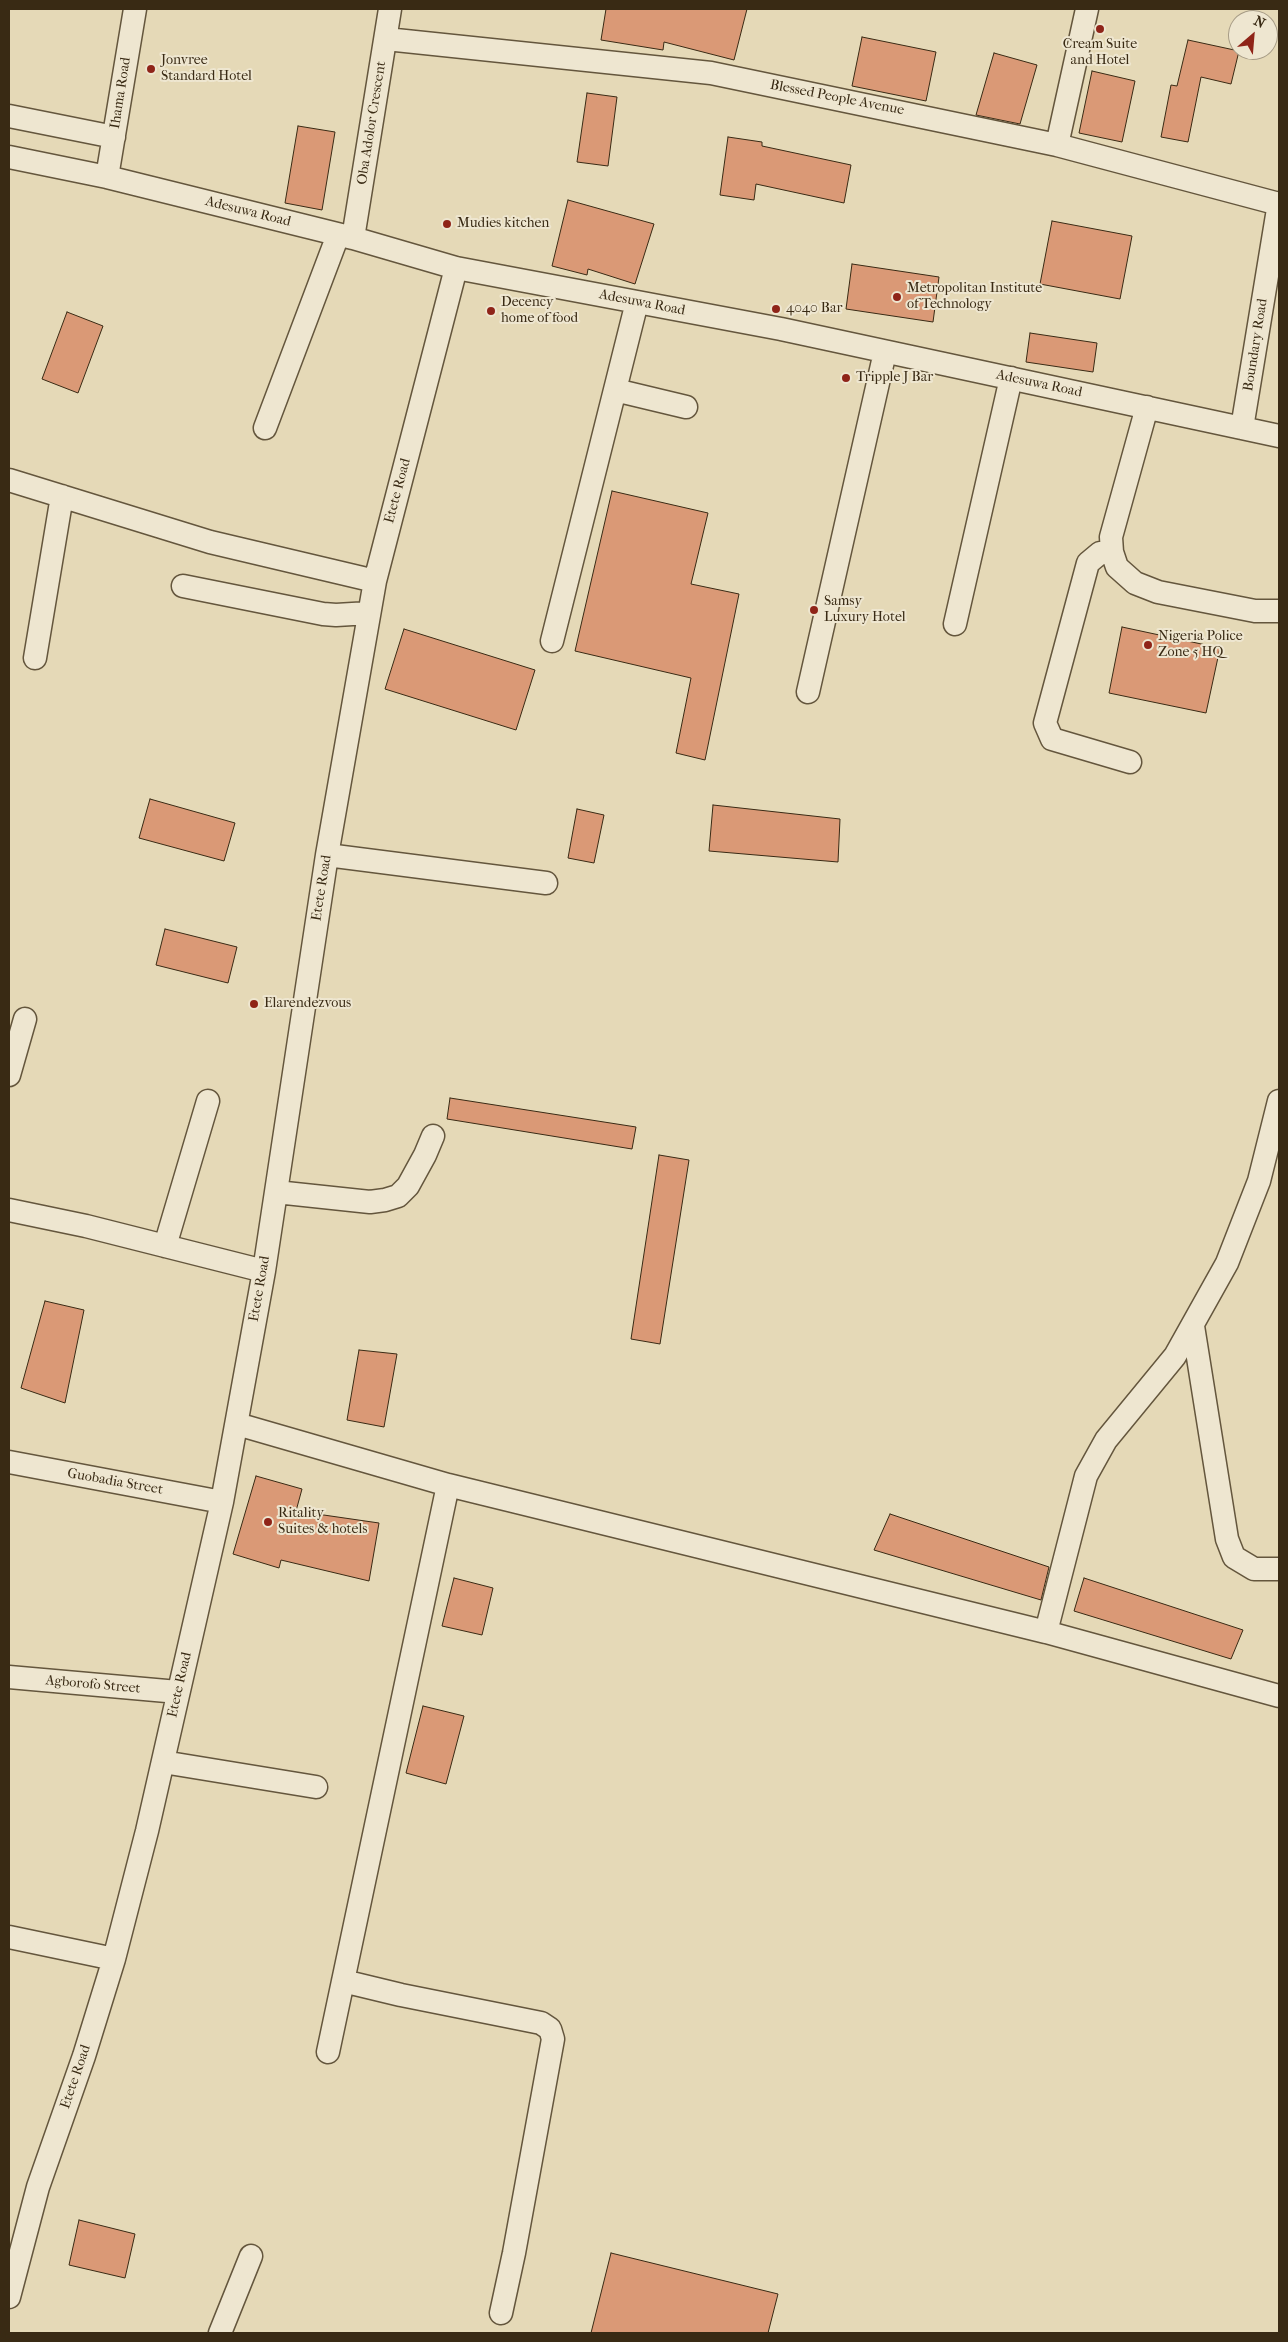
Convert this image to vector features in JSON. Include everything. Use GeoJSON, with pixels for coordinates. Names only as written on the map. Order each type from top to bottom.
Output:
{"type":"FeatureCollection","features":[{"type":"Feature","properties":{"kind":"street","name":"Ihama Road"},"geometry":{"type":"LineString","coordinates":[[107,178],[134,9]]}},
{"type":"Feature","properties":{"kind":"street","name":"Oba Adolor Crescent"},"geometry":{"type":"LineString","coordinates":[[265,428],[346,236],[386,39],[390,9]]}},
{"type":"Feature","properties":{"kind":"street"},"geometry":{"type":"LineString","coordinates":[[1057,145],[1087,9]]}},
{"type":"Feature","properties":{"kind":"street","name":"Blessed People Avenue"},"geometry":{"type":"LineString","coordinates":[[386,39],[711,73],[1057,145],[1279,203]]}},
{"type":"Feature","properties":{"kind":"street"},"geometry":{"type":"LineString","coordinates":[[9,116],[114,137]]}},
{"type":"Feature","properties":{"kind":"street","name":"Adesuwa Road"},"geometry":{"type":"LineString","coordinates":[[9,157],[107,178],[346,236],[456,268],[885,352],[1279,436]]}},
{"type":"Feature","properties":{"kind":"street","name":"Boundary Road"},"geometry":{"type":"LineString","coordinates":[[1242,428],[1279,203]]}},
{"type":"Feature","properties":{"kind":"street","name":"Etete Road"},"geometry":{"type":"LineString","coordinates":[[9,2297],[38,2187],[84,2056],[114,1959],[222,1502],[264,1271],[327,855],[374,581],[456,268]]}},
{"type":"Feature","properties":{"kind":"street"},"geometry":{"type":"LineString","coordinates":[[552,641],[637,302]]}},
{"type":"Feature","properties":{"kind":"street"},"geometry":{"type":"LineString","coordinates":[[808,692],[885,352]]}},
{"type":"Feature","properties":{"kind":"street"},"geometry":{"type":"LineString","coordinates":[[955,624],[1011,378]]}},
{"type":"Feature","properties":{"kind":"street"},"geometry":{"type":"LineString","coordinates":[[615,390],[686,407]]}},
{"type":"Feature","properties":{"kind":"street"},"geometry":{"type":"LineString","coordinates":[[1147,407],[1111,537],[1112,552],[1118,567],[1135,583],[1158,592],[1255,611],[1279,612]]}},
{"type":"Feature","properties":{"kind":"street"},"geometry":{"type":"LineString","coordinates":[[9,480],[210,542],[374,581]]}},
{"type":"Feature","properties":{"kind":"street"},"geometry":{"type":"LineString","coordinates":[[35,658],[62,496]]}},
{"type":"Feature","properties":{"kind":"street"},"geometry":{"type":"LineString","coordinates":[[1112,552],[1100,553],[1088,563],[1045,723],[1052,739],[1130,762]]}},
{"type":"Feature","properties":{"kind":"street"},"geometry":{"type":"LineString","coordinates":[[183,586],[323,614],[369,613]]}},
{"type":"Feature","properties":{"kind":"street"},"geometry":{"type":"LineString","coordinates":[[327,855],[546,883]]}},
{"type":"Feature","properties":{"kind":"street"},"geometry":{"type":"LineString","coordinates":[[9,1075],[25,1019]]}},
{"type":"Feature","properties":{"kind":"street"},"geometry":{"type":"LineString","coordinates":[[164,1246],[208,1101]]}},
{"type":"Feature","properties":{"kind":"street"},"geometry":{"type":"LineString","coordinates":[[1046,1632],[1086,1476],[1106,1440],[1175,1356],[1227,1263],[1259,1181],[1279,1102]]}},
{"type":"Feature","properties":{"kind":"street"},"geometry":{"type":"LineString","coordinates":[[276,1192],[370,1202],[398,1196],[408,1186],[433,1136]]}},
{"type":"Feature","properties":{"kind":"street"},"geometry":{"type":"LineString","coordinates":[[9,1210],[264,1271]]}},
{"type":"Feature","properties":{"kind":"street"},"geometry":{"type":"LineString","coordinates":[[1192,1326],[1227,1539],[1234,1557],[1254,1570],[1279,1569]]}},
{"type":"Feature","properties":{"kind":"street"},"geometry":{"type":"LineString","coordinates":[[237,1424],[448,1485],[1046,1632],[1279,1696]]}},
{"type":"Feature","properties":{"kind":"street","name":"Guobadia Street"},"geometry":{"type":"LineString","coordinates":[[9,1462],[222,1502]]}},
{"type":"Feature","properties":{"kind":"street"},"geometry":{"type":"LineString","coordinates":[[328,2052],[448,1485]]}},
{"type":"Feature","properties":{"kind":"street","name":"Agborofo Street"},"geometry":{"type":"LineString","coordinates":[[9,1677],[178,1692]]}},
{"type":"Feature","properties":{"kind":"street"},"geometry":{"type":"LineString","coordinates":[[162,1762],[316,1787]]}},
{"type":"Feature","properties":{"kind":"street"},"geometry":{"type":"LineString","coordinates":[[9,1937],[114,1959]]}},
{"type":"Feature","properties":{"kind":"street"},"geometry":{"type":"LineString","coordinates":[[343,1981],[541,2023],[550,2029],[553,2039],[514,2253],[501,2313]]}},
{"type":"Feature","properties":{"kind":"street"},"geometry":{"type":"LineString","coordinates":[[220,2333],[251,2256]]}},
{"type":"Feature","properties":{"kind":"building"},"geometry":{"type":"Polygon","coordinates":[[[606,9],[747,9],[734,60],[664,42],[663,50],[601,40],[606,9]]]}},
{"type":"Feature","properties":{"kind":"building"},"geometry":{"type":"Polygon","coordinates":[[[862,37],[936,52],[926,101],[852,86],[862,37]]]}},
{"type":"Feature","properties":{"kind":"building"},"geometry":{"type":"Polygon","coordinates":[[[1188,40],[1228,49],[1228,60],[1237,60],[1231,84],[1201,77],[1188,142],[1161,137],[1171,85],[1177,86],[1188,40]]]}},
{"type":"Feature","properties":{"kind":"building"},"geometry":{"type":"Polygon","coordinates":[[[994,53],[1037,65],[1020,124],[976,115],[994,53]]]}},
{"type":"Feature","properties":{"kind":"building"},"geometry":{"type":"Polygon","coordinates":[[[1092,71],[1135,81],[1122,142],[1079,133],[1092,71]]]}},
{"type":"Feature","properties":{"kind":"building"},"geometry":{"type":"Polygon","coordinates":[[[587,93],[617,97],[608,166],[577,162],[587,93]]]}},
{"type":"Feature","properties":{"kind":"building"},"geometry":{"type":"Polygon","coordinates":[[[298,126],[335,132],[322,210],[285,203],[298,126]]]}},
{"type":"Feature","properties":{"kind":"building"},"geometry":{"type":"Polygon","coordinates":[[[728,137],[762,142],[762,146],[851,165],[844,203],[756,184],[754,200],[720,195],[728,137]]]}},
{"type":"Feature","properties":{"kind":"building"},"geometry":{"type":"Polygon","coordinates":[[[568,200],[654,224],[635,284],[588,269],[587,275],[552,266],[568,200]]]}},
{"type":"Feature","properties":{"kind":"building"},"geometry":{"type":"Polygon","coordinates":[[[1052,221],[1132,236],[1120,299],[1040,284],[1052,221]]]}},
{"type":"Feature","properties":{"kind":"building"},"geometry":{"type":"Polygon","coordinates":[[[852,264],[939,277],[933,322],[846,309],[852,264]]]}},
{"type":"Feature","properties":{"kind":"building"},"geometry":{"type":"Polygon","coordinates":[[[67,312],[103,326],[78,393],[42,379],[67,312]]]}},
{"type":"Feature","properties":{"kind":"building"},"geometry":{"type":"Polygon","coordinates":[[[1030,333],[1097,343],[1093,372],[1026,362],[1030,333]]]}},
{"type":"Feature","properties":{"kind":"building"},"geometry":{"type":"Polygon","coordinates":[[[612,491],[708,513],[691,584],[739,594],[705,760],[676,753],[691,678],[575,651],[612,491]]]}},
{"type":"Feature","properties":{"kind":"building"},"geometry":{"type":"Polygon","coordinates":[[[1122,627],[1220,648],[1206,713],[1109,693],[1122,627]]]}},
{"type":"Feature","properties":{"kind":"building"},"geometry":{"type":"Polygon","coordinates":[[[404,629],[535,670],[516,730],[385,689],[404,629]]]}},
{"type":"Feature","properties":{"kind":"building"},"geometry":{"type":"Polygon","coordinates":[[[150,799],[235,823],[224,861],[139,838],[150,799]]]}},
{"type":"Feature","properties":{"kind":"building"},"geometry":{"type":"Polygon","coordinates":[[[713,805],[840,819],[838,862],[709,851],[713,805]]]}},
{"type":"Feature","properties":{"kind":"building"},"geometry":{"type":"Polygon","coordinates":[[[577,809],[604,815],[594,863],[568,858],[577,809]]]}},
{"type":"Feature","properties":{"kind":"building"},"geometry":{"type":"Polygon","coordinates":[[[165,929],[237,947],[228,983],[156,965],[165,929]]]}},
{"type":"Feature","properties":{"kind":"building"},"geometry":{"type":"Polygon","coordinates":[[[450,1098],[636,1127],[632,1149],[447,1119],[450,1098]]]}},
{"type":"Feature","properties":{"kind":"building"},"geometry":{"type":"Polygon","coordinates":[[[659,1155],[689,1160],[660,1344],[631,1339],[659,1155]]]}},
{"type":"Feature","properties":{"kind":"building"},"geometry":{"type":"Polygon","coordinates":[[[45,1301],[84,1310],[65,1403],[21,1388],[45,1301]]]}},
{"type":"Feature","properties":{"kind":"building"},"geometry":{"type":"Polygon","coordinates":[[[359,1350],[397,1354],[384,1427],[347,1420],[359,1350]]]}},
{"type":"Feature","properties":{"kind":"building"},"geometry":{"type":"Polygon","coordinates":[[[256,1476],[302,1489],[296,1511],[379,1523],[369,1581],[281,1560],[279,1568],[233,1554],[256,1476]]]}},
{"type":"Feature","properties":{"kind":"building"},"geometry":{"type":"Polygon","coordinates":[[[890,1514],[1049,1567],[1041,1600],[874,1550],[890,1514]]]}},
{"type":"Feature","properties":{"kind":"building"},"geometry":{"type":"Polygon","coordinates":[[[454,1578],[493,1588],[482,1635],[442,1626],[454,1578]]]}},
{"type":"Feature","properties":{"kind":"building"},"geometry":{"type":"Polygon","coordinates":[[[1084,1578],[1243,1630],[1231,1659],[1074,1611],[1084,1578]]]}},
{"type":"Feature","properties":{"kind":"building"},"geometry":{"type":"Polygon","coordinates":[[[423,1706],[464,1716],[446,1784],[406,1773],[423,1706]]]}},
{"type":"Feature","properties":{"kind":"building"},"geometry":{"type":"Polygon","coordinates":[[[79,2220],[135,2234],[125,2278],[69,2265],[79,2220]]]}},
{"type":"Feature","properties":{"kind":"building"},"geometry":{"type":"Polygon","coordinates":[[[611,2253],[778,2294],[768,2333],[591,2333],[611,2253]]]}},
{"type":"Feature","properties":{"kind":"place","name":"Cream Suite and Hotel"},"geometry":{"type":"Point","coordinates":[1100,29]}},
{"type":"Feature","properties":{"kind":"place","name":"Jonvree Standard Hotel"},"geometry":{"type":"Point","coordinates":[151,69]}},
{"type":"Feature","properties":{"kind":"place","name":"Mudies kitchen"},"geometry":{"type":"Point","coordinates":[447,224]}},
{"type":"Feature","properties":{"kind":"place","name":"Metropolitan Institute of Technology"},"geometry":{"type":"Point","coordinates":[897,297]}},
{"type":"Feature","properties":{"kind":"place","name":"4040 Bar"},"geometry":{"type":"Point","coordinates":[776,309]}},
{"type":"Feature","properties":{"kind":"place","name":"Decency home of food"},"geometry":{"type":"Point","coordinates":[491,311]}},
{"type":"Feature","properties":{"kind":"place","name":"Tripple J Bar"},"geometry":{"type":"Point","coordinates":[846,378]}},
{"type":"Feature","properties":{"kind":"place","name":"Samsy Luxury Hotel"},"geometry":{"type":"Point","coordinates":[814,610]}},
{"type":"Feature","properties":{"kind":"place","name":"Nigeria Police Zone 5 HQ"},"geometry":{"type":"Point","coordinates":[1148,645]}},
{"type":"Feature","properties":{"kind":"place","name":"Elarendezvous"},"geometry":{"type":"Point","coordinates":[254,1004]}},
{"type":"Feature","properties":{"kind":"place","name":"Ritality Suites & hotels"},"geometry":{"type":"Point","coordinates":[268,1522]}}]}
